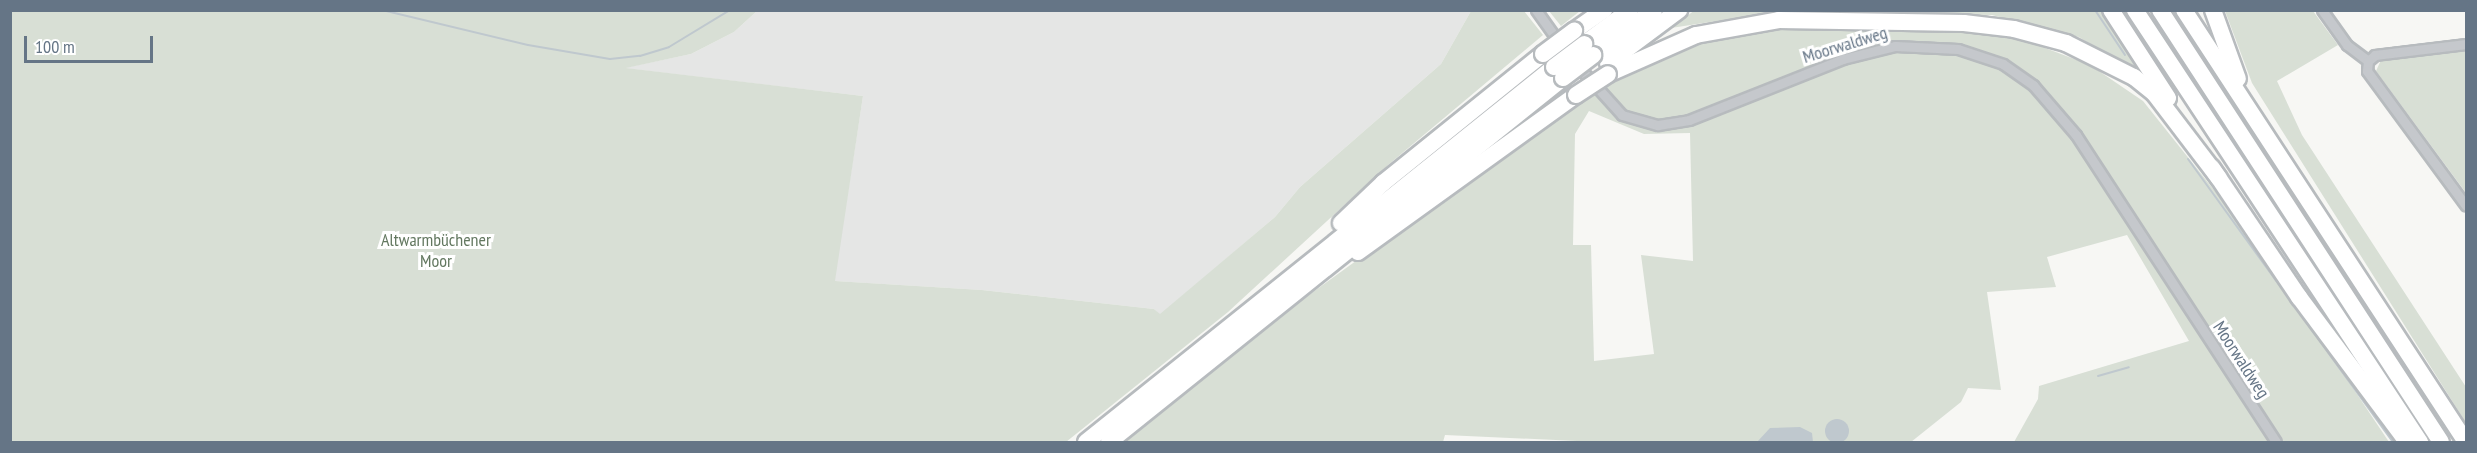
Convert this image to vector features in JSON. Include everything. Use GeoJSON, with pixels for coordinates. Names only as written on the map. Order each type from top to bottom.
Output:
{"type":"FeatureCollection","features":[{"type":"Feature","properties":{"kind":"highway"},"geometry":{"type":"LineString","coordinates":[[1591,50],[1596,10]]}},
{"type":"Feature","properties":{"kind":"highway"},"geometry":{"type":"LineString","coordinates":[[1591,50],[1604,10]]}},
{"type":"Feature","properties":{"kind":"highway"},"geometry":{"type":"LineString","coordinates":[[1086,442],[1262,301],[1383,183],[1562,77],[1630,10]]}},
{"type":"Feature","properties":{"kind":"highway"},"geometry":{"type":"LineString","coordinates":[[1109,442],[1562,77],[1591,50],[1654,10]]}},
{"type":"Feature","properties":{"kind":"highway"},"geometry":{"type":"LineString","coordinates":[[1591,50],[1679,10]]}},
{"type":"Feature","properties":{"kind":"highway"},"geometry":{"type":"LineString","coordinates":[[2111,10],[2218,177],[2299,297],[2407,442]]}},
{"type":"Feature","properties":{"kind":"highway"},"geometry":{"type":"LineString","coordinates":[[2135,10],[2420,442]]}},
{"type":"Feature","properties":{"kind":"highway"},"geometry":{"type":"LineString","coordinates":[[2160,10],[2441,442]]}},
{"type":"Feature","properties":{"kind":"highway"},"geometry":{"type":"LineString","coordinates":[[2184,10],[2466,442]]}},
{"type":"Feature","properties":{"kind":"highway"},"geometry":{"type":"LineString","coordinates":[[2213,10],[2222,42],[2258,123]]}},
{"type":"Feature","properties":{"kind":"highway"},"geometry":{"type":"LineString","coordinates":[[1591,50],[1779,20],[1964,22],[2014,28],[2066,43],[2134,77],[2154,93],[2218,177]]}},
{"type":"Feature","properties":{"kind":"highway"},"geometry":{"type":"LineString","coordinates":[[1304,285],[1384,236],[1551,110],[1562,77]]}},
{"type":"Feature","properties":{"kind":"street","name":"Moorwaldweg"},"geometry":{"type":"LineString","coordinates":[[1536,10],[1606,102],[1634,121],[1658,125],[1689,120],[1843,58],[1895,46],[1958,49],[2003,64],[2033,85],[2076,135],[2276,442]]}},
{"type":"Feature","properties":{"kind":"street"},"geometry":{"type":"LineString","coordinates":[[2322,10],[2347,45],[2368,61],[2371,81],[2466,206]]}},
{"type":"Feature","properties":{"kind":"street"},"geometry":{"type":"LineString","coordinates":[[2368,61],[2375,55],[2466,44]]}},
{"type":"Feature","properties":{"kind":"shaded area"},"geometry":{"type":"Polygon","coordinates":[[[757,11],[1471,11],[1441,64],[1300,187],[1275,217],[1160,315],[1154,309],[982,290],[834,281],[863,96],[624,68],[691,54],[734,32],[757,11]]]}},
{"type":"Feature","properties":{"kind":"shaded area"},"geometry":{"type":"Polygon","coordinates":[[[1837,419],[1846,422],[1849,431],[1846,440],[1837,443],[1828,440],[1825,431],[1828,422],[1837,419]]]}},
{"type":"Feature","properties":{"kind":"shaded area"},"geometry":{"type":"Polygon","coordinates":[[[1800,427],[1812,433],[1813,442],[1757,442],[1770,428],[1800,427]]]}},
{"type":"Feature","properties":{"kind":"green space"},"geometry":{"type":"Polygon","coordinates":[[[1695,10],[2107,11],[2155,85],[2079,37],[1992,15],[1769,13],[1671,28],[1695,10]]]}},
{"type":"Feature","properties":{"kind":"green space","name":"Altwarmbüchener Moor"},"geometry":{"type":"Polygon","coordinates":[[[10,11],[757,11],[734,32],[691,54],[626,68],[863,96],[835,281],[982,290],[1154,309],[1160,314],[1275,217],[1300,187],[1441,64],[1471,11],[1524,11],[1543,35],[1388,165],[1228,312],[1066,442],[11,442],[10,11]]]}},
{"type":"Feature","properties":{"kind":"green space"},"geometry":{"type":"Polygon","coordinates":[[[1549,11],[1580,11],[1561,26],[1549,11]]]}},
{"type":"Feature","properties":{"kind":"green space"},"geometry":{"type":"Polygon","coordinates":[[[2225,11],[2313,11],[2338,45],[2277,81],[2302,135],[2466,387],[2466,423],[2252,83],[2225,11]]]}},
{"type":"Feature","properties":{"kind":"green space"},"geometry":{"type":"Polygon","coordinates":[[[1779,26],[1963,29],[2019,38],[2090,65],[2143,101],[2254,240],[2389,442],[2014,442],[2038,399],[2039,386],[2189,341],[2127,235],[2047,257],[2056,287],[1987,292],[2001,390],[1968,388],[1961,402],[1911,442],[1598,442],[1445,435],[1443,442],[1124,442],[1302,300],[1610,77],[1697,40],[1779,26]],[[1589,111],[1575,134],[1573,245],[1591,245],[1594,361],[1654,354],[1641,255],[1693,261],[1690,133],[1644,134],[1589,111]]]}},
{"type":"Feature","properties":{"kind":"green space"},"geometry":{"type":"Polygon","coordinates":[[[2466,51],[2466,193],[2376,71],[2381,60],[2466,51]]]}},
{"type":"Feature","properties":{"kind":"waterway"},"geometry":{"type":"LineString","coordinates":[[382,10],[528,45],[610,59],[640,56],[669,47],[730,10]]}},
{"type":"Feature","properties":{"kind":"waterway"},"geometry":{"type":"LineString","coordinates":[[2095,10],[2125,55]]}},
{"type":"Feature","properties":{"kind":"waterway"},"geometry":{"type":"LineString","coordinates":[[2188,159],[2393,442]]}},
{"type":"Feature","properties":{"kind":"waterway"},"geometry":{"type":"LineString","coordinates":[[2098,376],[2129,367]]}}]}
